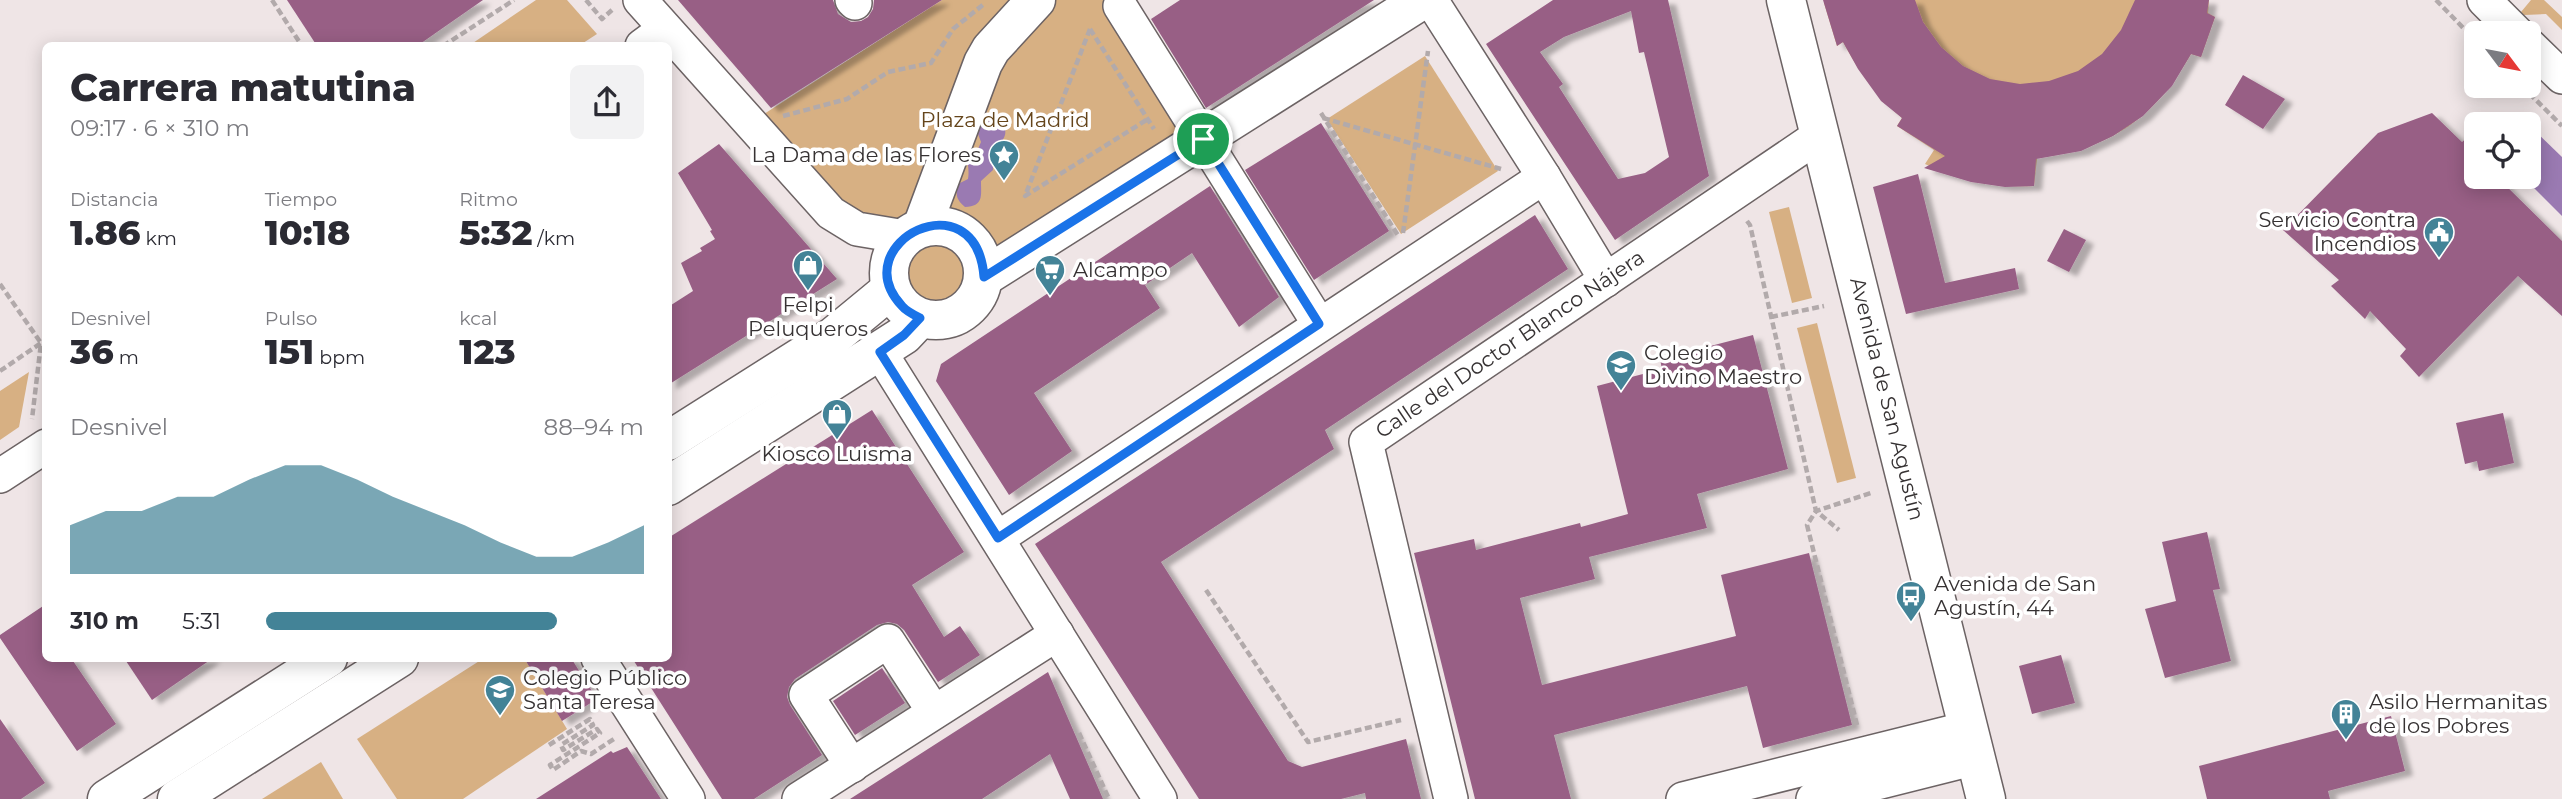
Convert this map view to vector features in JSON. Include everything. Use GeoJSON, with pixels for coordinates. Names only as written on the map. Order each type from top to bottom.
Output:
{"type":"FeatureCollection","features":[{"type":"Feature","properties":{"kind":"main road"},"geometry":{"type":"LineString","coordinates":[[913,232],[983,63],[991,49],[1020,15],[1037,0]]}},
{"type":"Feature","properties":{"kind":"main road"},"geometry":{"type":"LineString","coordinates":[[984,277],[1422,0]]}},
{"type":"Feature","properties":{"kind":"main road","name":"Avenida de San Agustín"},"geometry":{"type":"LineString","coordinates":[[1786,0],[1986,799]]}},
{"type":"Feature","properties":{"kind":"main road"},"geometry":{"type":"LineString","coordinates":[[937,225],[953,228],[966,236],[979,254],[984,277],[979,294],[969,308],[954,317],[937,321],[920,318],[902,307],[891,289],[888,266],[897,245],[913,232],[937,225]]}},
{"type":"Feature","properties":{"kind":"main road"},"geometry":{"type":"LineString","coordinates":[[672,438],[834,336],[891,289]]}},
{"type":"Feature","properties":{"kind":"main road"},"geometry":{"type":"LineString","coordinates":[[672,483],[880,352],[904,335],[920,318]]}},
{"type":"Feature","properties":{"kind":"main road"},"geometry":{"type":"LineString","coordinates":[[107,799],[322,662]]}},
{"type":"Feature","properties":{"kind":"main road"},"geometry":{"type":"LineString","coordinates":[[177,799],[393,662]]}},
{"type":"Feature","properties":{"kind":"street"},"geometry":{"type":"LineString","coordinates":[[1430,0],[1528,174],[1606,280]]}},
{"type":"Feature","properties":{"kind":"street"},"geometry":{"type":"LineString","coordinates":[[2484,0],[2505,21]]}},
{"type":"Feature","properties":{"kind":"street"},"geometry":{"type":"LineString","coordinates":[[631,1],[654,37]]}},
{"type":"Feature","properties":{"kind":"street"},"geometry":{"type":"LineString","coordinates":[[1120,6],[1319,324]]}},
{"type":"Feature","properties":{"kind":"street"},"geometry":{"type":"LineString","coordinates":[[672,55],[831,213],[857,229],[913,232]]}},
{"type":"Feature","properties":{"kind":"street"},"geometry":{"type":"LineString","coordinates":[[2541,57],[2562,77]]}},
{"type":"Feature","properties":{"kind":"street","name":"Calle del Doctor Blanco Nájera"},"geometry":{"type":"LineString","coordinates":[[1451,799],[1366,442],[1820,135]]}},
{"type":"Feature","properties":{"kind":"street"},"geometry":{"type":"LineString","coordinates":[[998,538],[1319,324],[1528,174]]}},
{"type":"Feature","properties":{"kind":"street"},"geometry":{"type":"LineString","coordinates":[[880,352],[1160,799]]}},
{"type":"Feature","properties":{"kind":"street"},"geometry":{"type":"LineString","coordinates":[[0,476],[42,449]]}},
{"type":"Feature","properties":{"kind":"street"},"geometry":{"type":"LineString","coordinates":[[799,799],[1057,634]]}},
{"type":"Feature","properties":{"kind":"street"},"geometry":{"type":"LineString","coordinates":[[852,765],[806,695],[888,641],[934,712]]}},
{"type":"Feature","properties":{"kind":"street"},"geometry":{"type":"LineString","coordinates":[[600,662],[688,799]]}},
{"type":"Feature","properties":{"kind":"street"},"geometry":{"type":"LineString","coordinates":[[1683,799],[1972,743]]}},
{"type":"Feature","properties":{"kind":"street"},"geometry":{"type":"LineString","coordinates":[[1813,799],[1972,743]]}},
{"type":"Feature","properties":{"kind":"path"},"geometry":{"type":"LineString","coordinates":[[272,0],[299,42]]}},
{"type":"Feature","properties":{"kind":"path"},"geometry":{"type":"LineString","coordinates":[[449,42],[514,0]]}},
{"type":"Feature","properties":{"kind":"path"},"geometry":{"type":"LineString","coordinates":[[586,0],[602,19],[631,1]]}},
{"type":"Feature","properties":{"kind":"path"},"geometry":{"type":"LineString","coordinates":[[793,113],[847,99],[887,72],[931,63],[953,29],[988,0]]}},
{"type":"Feature","properties":{"kind":"path"},"geometry":{"type":"LineString","coordinates":[[2436,0],[2464,28]]}},
{"type":"Feature","properties":{"kind":"path"},"geometry":{"type":"LineString","coordinates":[[1148,119],[1025,196],[1090,29],[1159,136]]}},
{"type":"Feature","properties":{"kind":"path"},"geometry":{"type":"LineString","coordinates":[[1428,47],[1415,144],[1402,241],[1322,116],[1415,144],[1528,174]]}},
{"type":"Feature","properties":{"kind":"path"},"geometry":{"type":"LineString","coordinates":[[2534,98],[2562,126]]}},
{"type":"Feature","properties":{"kind":"path"},"geometry":{"type":"LineString","coordinates":[[1745,218],[1750,225],[1816,511],[1839,530]]}},
{"type":"Feature","properties":{"kind":"path"},"geometry":{"type":"LineString","coordinates":[[0,284],[41,343],[33,410]]}},
{"type":"Feature","properties":{"kind":"path"},"geometry":{"type":"LineString","coordinates":[[1771,317],[1824,306]]}},
{"type":"Feature","properties":{"kind":"path"},"geometry":{"type":"LineString","coordinates":[[0,371],[41,343]]}},
{"type":"Feature","properties":{"kind":"path"},"geometry":{"type":"LineString","coordinates":[[1858,729],[1807,525],[1816,511],[1871,493]]}},
{"type":"Feature","properties":{"kind":"path"},"geometry":{"type":"LineString","coordinates":[[1206,590],[1308,742],[1402,720]]}},
{"type":"Feature","properties":{"kind":"path"},"geometry":{"type":"LineString","coordinates":[[549,745],[590,719],[593,724],[561,745],[563,750],[597,729],[600,733],[550,765],[553,769],[581,751],[591,754],[620,736]]}},
{"type":"Feature","properties":{"kind":"green space"},"geometry":{"type":"Polygon","coordinates":[[[536,0],[567,0],[597,34],[585,42],[474,42],[536,0]]]}},
{"type":"Feature","properties":{"kind":"green space","name":"Plaza de Madrid"},"geometry":{"type":"Polygon","coordinates":[[[942,0],[1127,0],[1203,139],[982,262],[969,240],[961,233],[942,226],[857,229],[764,114],[942,0]]]}},
{"type":"Feature","properties":{"kind":"green space"},"geometry":{"type":"Polygon","coordinates":[[[1832,0],[2209,0],[2208,13],[2215,17],[2201,57],[2191,54],[2161,96],[2128,127],[2087,147],[2037,158],[2034,186],[2005,186],[1965,179],[1925,164],[1934,150],[1897,126],[1902,118],[1869,83],[1843,42],[1837,46],[1824,3],[1832,0]]]}},
{"type":"Feature","properties":{"kind":"green space"},"geometry":{"type":"Polygon","coordinates":[[[2531,0],[2544,0],[2562,17],[2562,30],[2546,14],[2524,15],[2521,12],[2531,0]]]}},
{"type":"Feature","properties":{"kind":"green space"},"geometry":{"type":"Polygon","coordinates":[[[1425,56],[1498,171],[1401,234],[1327,119],[1425,56]]]}},
{"type":"Feature","properties":{"kind":"green space"},"geometry":{"type":"Polygon","coordinates":[[[1789,207],[1812,298],[1792,303],[1769,212],[1789,207]]]}},
{"type":"Feature","properties":{"kind":"green space"},"geometry":{"type":"Polygon","coordinates":[[[937,242],[960,251],[969,274],[960,297],[937,306],[914,297],[905,274],[914,251],[937,242]]]}},
{"type":"Feature","properties":{"kind":"green space"},"geometry":{"type":"Polygon","coordinates":[[[1817,323],[1856,478],[1837,483],[1797,328],[1817,323]]]}},
{"type":"Feature","properties":{"kind":"green space"},"geometry":{"type":"Polygon","coordinates":[[[29,372],[19,427],[0,440],[0,391],[29,372]]]}},
{"type":"Feature","properties":{"kind":"green space"},"geometry":{"type":"Polygon","coordinates":[[[478,662],[526,662],[567,729],[463,799],[397,799],[357,739],[478,662]]]}},
{"type":"Feature","properties":{"kind":"green space"},"geometry":{"type":"Polygon","coordinates":[[[321,762],[343,799],[262,799],[321,762]]]}},
{"type":"Feature","properties":{"kind":"shaded area"},"geometry":{"type":"Polygon","coordinates":[[[994,118],[1003,123],[1005,136],[993,152],[993,170],[981,181],[980,199],[976,205],[965,207],[957,197],[958,184],[968,179],[969,154],[978,149],[981,142],[979,127],[994,118]]]}},
{"type":"Feature","properties":{"kind":"shaded area"},"geometry":{"type":"Polygon","coordinates":[[[2541,137],[2562,157],[2562,216],[2535,189],[2541,189],[2541,137]]]}},
{"type":"Feature","properties":{"kind":"building"},"geometry":{"type":"Polygon","coordinates":[[[287,0],[483,0],[423,42],[314,42],[287,0]]]}},
{"type":"Feature","properties":{"kind":"building"},"geometry":{"type":"Polygon","coordinates":[[[678,0],[833,0],[838,14],[851,22],[868,17],[874,0],[942,0],[771,108],[678,0]]]}},
{"type":"Feature","properties":{"kind":"building"},"geometry":{"type":"Polygon","coordinates":[[[1180,0],[1374,0],[1206,108],[1151,19],[1180,0]]]}},
{"type":"Feature","properties":{"kind":"building"},"geometry":{"type":"Polygon","coordinates":[[[1553,0],[1668,0],[1709,176],[1615,240],[1486,44],[1553,0]],[[1631,11],[1564,37],[1540,52],[1563,84],[1559,87],[1618,179],[1645,173],[1669,157],[1644,52],[1639,53],[1631,11]]]}},
{"type":"Feature","properties":{"kind":"building"},"geometry":{"type":"Polygon","coordinates":[[[1823,0],[1915,0],[1923,22],[1941,47],[1963,66],[1990,79],[2020,84],[2049,81],[2078,71],[2102,54],[2121,30],[2135,0],[2209,0],[2207,13],[2215,17],[2201,57],[2191,54],[2172,86],[2143,116],[2113,136],[2081,151],[2036,159],[2034,186],[2005,187],[1971,182],[1924,168],[1945,156],[1897,126],[1902,118],[1881,101],[1843,42],[1837,46],[1823,0]]]}},
{"type":"Feature","properties":{"kind":"building"},"geometry":{"type":"Polygon","coordinates":[[[2243,75],[2285,99],[2263,129],[2225,105],[2243,75]]]}},
{"type":"Feature","properties":{"kind":"building","name":"Servicio Contra Incendios"},"geometry":{"type":"Polygon","coordinates":[[[2432,113],[2462,142],[2464,140],[2464,189],[2509,189],[2562,241],[2562,316],[2518,276],[2419,377],[2400,356],[2406,349],[2370,311],[2365,319],[2331,286],[2339,280],[2283,230],[2378,133],[2432,113]]]}},
{"type":"Feature","properties":{"kind":"building"},"geometry":{"type":"Polygon","coordinates":[[[1321,123],[1389,231],[1314,280],[1245,170],[1321,123]]]}},
{"type":"Feature","properties":{"kind":"building"},"geometry":{"type":"Polygon","coordinates":[[[719,144],[837,279],[672,382],[672,304],[693,291],[681,263],[702,251],[700,248],[715,239],[678,173],[719,144]]]}},
{"type":"Feature","properties":{"kind":"building"},"geometry":{"type":"Polygon","coordinates":[[[1918,174],[1945,283],[2015,268],[2019,289],[1906,314],[1873,187],[1918,174]]]}},
{"type":"Feature","properties":{"kind":"building"},"geometry":{"type":"Polygon","coordinates":[[[1210,186],[1279,297],[1239,327],[1192,253],[1145,285],[1160,308],[1034,393],[1072,451],[1009,495],[936,381],[941,364],[1210,186]]]}},
{"type":"Feature","properties":{"kind":"building"},"geometry":{"type":"Polygon","coordinates":[[[1535,215],[1568,269],[1325,430],[1334,449],[1161,562],[1288,761],[1302,767],[1406,739],[1421,799],[1366,799],[1365,793],[1341,799],[1199,799],[1035,544],[1535,215]]]}},
{"type":"Feature","properties":{"kind":"building"},"geometry":{"type":"Polygon","coordinates":[[[2064,229],[2086,240],[2069,272],[2047,261],[2064,229]]]}},
{"type":"Feature","properties":{"kind":"building"},"geometry":{"type":"Polygon","coordinates":[[[1753,335],[1788,469],[1697,494],[1707,528],[1589,557],[1595,579],[1520,598],[1542,685],[1736,636],[1721,575],[1809,553],[1852,725],[1763,748],[1747,686],[1554,735],[1571,799],[1475,799],[1414,553],[1474,539],[1476,550],[1580,523],[1581,527],[1628,514],[1597,386],[1662,369],[1660,359],[1753,335]]]}},
{"type":"Feature","properties":{"kind":"building"},"geometry":{"type":"Polygon","coordinates":[[[872,410],[964,552],[912,585],[944,637],[960,626],[980,655],[938,682],[904,630],[897,624],[888,622],[877,625],[795,679],[789,687],[787,697],[790,705],[822,755],[754,799],[722,799],[635,662],[672,662],[672,535],[872,410]]]}},
{"type":"Feature","properties":{"kind":"building"},"geometry":{"type":"Polygon","coordinates":[[[2503,413],[2514,463],[2479,471],[2477,461],[2465,464],[2456,423],[2503,413]]]}},
{"type":"Feature","properties":{"kind":"building"},"geometry":{"type":"Polygon","coordinates":[[[2207,532],[2220,589],[2213,590],[2231,661],[2165,678],[2145,609],[2176,601],[2162,542],[2207,532]]]}},
{"type":"Feature","properties":{"kind":"building"},"geometry":{"type":"Polygon","coordinates":[[[42,607],[42,662],[74,662],[116,724],[77,751],[0,635],[42,607]]]}},
{"type":"Feature","properties":{"kind":"building"},"geometry":{"type":"Polygon","coordinates":[[[2061,655],[2075,703],[2032,714],[2019,666],[2061,655]]]}},
{"type":"Feature","properties":{"kind":"building"},"geometry":{"type":"Polygon","coordinates":[[[127,662],[207,662],[152,700],[127,662]]]}},
{"type":"Feature","properties":{"kind":"building"},"geometry":{"type":"Polygon","coordinates":[[[526,662],[574,662],[597,699],[562,721],[526,662]]]}},
{"type":"Feature","properties":{"kind":"building"},"geometry":{"type":"Polygon","coordinates":[[[882,668],[905,703],[855,735],[833,701],[882,668]]]}},
{"type":"Feature","properties":{"kind":"building"},"geometry":{"type":"Polygon","coordinates":[[[1048,672],[1103,799],[1070,799],[1050,754],[982,799],[850,799],[1048,672]]]}},
{"type":"Feature","properties":{"kind":"building","name":"Asilo Hermanitas de los Pobres"},"geometry":{"type":"Polygon","coordinates":[[[2391,716],[2405,771],[2328,791],[2330,799],[2207,799],[2199,766],[2391,716]]]}},
{"type":"Feature","properties":{"kind":"building"},"geometry":{"type":"Polygon","coordinates":[[[0,719],[45,783],[21,799],[0,799],[0,719]]]}},
{"type":"Feature","properties":{"kind":"building"},"geometry":{"type":"Polygon","coordinates":[[[627,747],[661,799],[536,799],[611,751],[613,753],[627,747]]]}},
{"type":"Feature","properties":{"kind":"place","name":"La Dama de las Flores"},"geometry":{"type":"Point","coordinates":[1004,182]}},
{"type":"Feature","properties":{"kind":"place","name":"Servicio Contra Incendios"},"geometry":{"type":"Point","coordinates":[2439,259]}},
{"type":"Feature","properties":{"kind":"place","name":"Felpi Peluqueros"},"geometry":{"type":"Point","coordinates":[808,292]}},
{"type":"Feature","properties":{"kind":"place","name":"Alcampo"},"geometry":{"type":"Point","coordinates":[1050,297]}},
{"type":"Feature","properties":{"kind":"place","name":"Colegio Divino Maestro"},"geometry":{"type":"Point","coordinates":[1621,392]}},
{"type":"Feature","properties":{"kind":"place","name":"Kiosco Luisma"},"geometry":{"type":"Point","coordinates":[837,441]}},
{"type":"Feature","properties":{"kind":"place","name":"Avenida de San Agustín, 44"},"geometry":{"type":"Point","coordinates":[1911,623]}},
{"type":"Feature","properties":{"kind":"place","name":"Colegio Público Santa Teresa"},"geometry":{"type":"Point","coordinates":[500,717]}},
{"type":"Feature","properties":{"kind":"place","name":"Asilo Hermanitas de los Pobres"},"geometry":{"type":"Point","coordinates":[2346,741]}},
{"type":"Feature","properties":{"kind":"route"},"geometry":{"type":"LineString","coordinates":[[1203,139],[1319,324],[998,538],[880,352],[904,335],[920,318],[902,307],[891,289],[888,266],[891,255],[905,237],[922,227],[937,225],[953,228],[966,236],[976,247],[984,277],[1203,139]]}}]}
